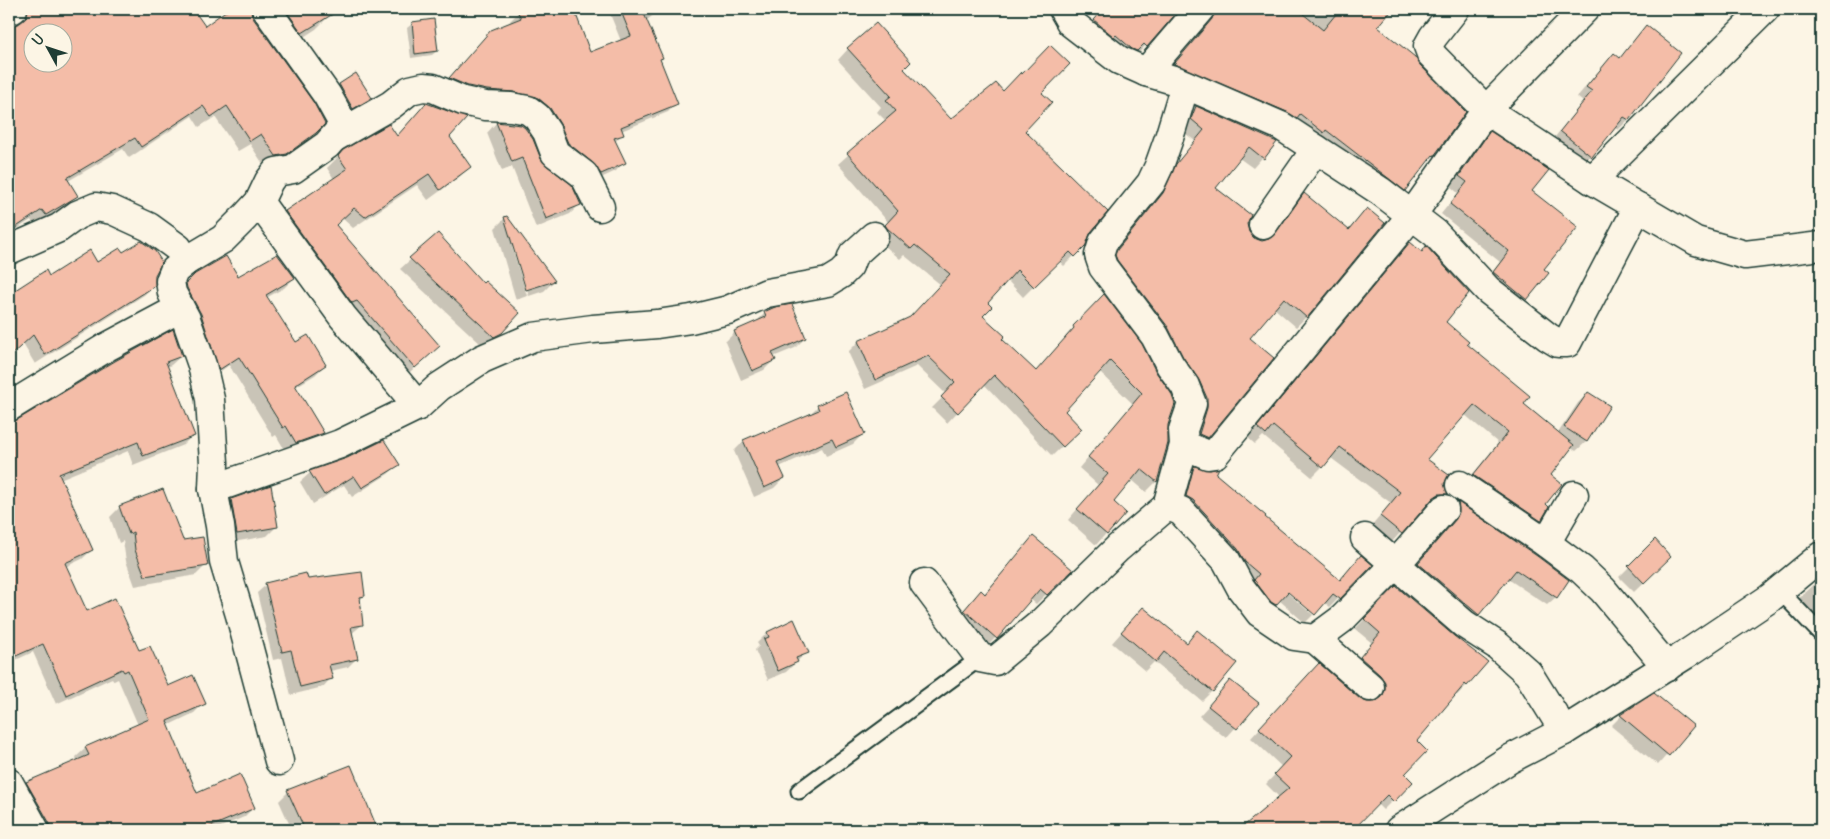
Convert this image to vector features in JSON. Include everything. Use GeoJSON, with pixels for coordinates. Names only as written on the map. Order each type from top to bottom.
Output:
{"type":"FeatureCollection","features":[{"type":"Feature","properties":{"kind":"street"},"geometry":{"type":"LineString","coordinates":[[9,12],[13,9]]}},
{"type":"Feature","properties":{"kind":"street"},"geometry":{"type":"LineString","coordinates":[[266,9],[339,114],[342,122],[340,130],[335,137]]}},
{"type":"Feature","properties":{"kind":"street"},"geometry":{"type":"LineString","coordinates":[[1063,9],[1071,23],[1119,60],[1146,72],[1185,85],[1281,126],[1380,191],[1436,233],[1488,290],[1548,338],[1558,343],[1567,343],[1638,207]]}},
{"type":"Feature","properties":{"kind":"street"},"geometry":{"type":"LineString","coordinates":[[1146,72],[1200,9]]}},
{"type":"Feature","properties":{"kind":"street"},"geometry":{"type":"LineString","coordinates":[[1455,9],[1428,46],[1431,54],[1486,110],[1592,180],[1696,241],[1745,255],[1821,246]]}},
{"type":"Feature","properties":{"kind":"street"},"geometry":{"type":"LineString","coordinates":[[1184,445],[1208,455],[1215,454],[1412,215],[1486,110],[1585,9]]}},
{"type":"Feature","properties":{"kind":"street"},"geometry":{"type":"LineString","coordinates":[[1592,180],[1765,9]]}},
{"type":"Feature","properties":{"kind":"street"},"geometry":{"type":"LineString","coordinates":[[924,583],[980,658],[995,661],[1040,624],[1118,548],[1167,506],[1184,445],[1184,430],[1192,404],[1185,386],[1170,365],[1156,336],[1104,268],[1100,255],[1102,242],[1151,183],[1166,147],[1185,85]]}},
{"type":"Feature","properties":{"kind":"street"},"geometry":{"type":"LineString","coordinates":[[278,761],[240,615],[224,562],[213,489],[214,463],[210,399],[196,347],[186,319],[172,293],[170,281],[174,271],[186,261],[223,239],[259,202],[269,181],[276,172],[293,169],[335,137],[391,105],[410,90],[423,87],[433,88],[464,101],[485,106],[528,110],[537,117],[555,153],[584,175],[600,207]]}},
{"type":"Feature","properties":{"kind":"street"},"geometry":{"type":"LineString","coordinates":[[1263,225],[1316,149]]}},
{"type":"Feature","properties":{"kind":"street"},"geometry":{"type":"LineString","coordinates":[[259,202],[343,317],[418,406]]}},
{"type":"Feature","properties":{"kind":"street"},"geometry":{"type":"LineString","coordinates":[[9,250],[59,228],[77,215],[96,207],[112,210],[150,227],[178,248],[186,261]]}},
{"type":"Feature","properties":{"kind":"street"},"geometry":{"type":"LineString","coordinates":[[213,489],[340,444],[418,406],[439,387],[482,359],[533,337],[593,328],[657,324],[691,319],[728,310],[767,293],[828,282],[841,274],[849,266],[852,255],[874,236]]}},
{"type":"Feature","properties":{"kind":"street"},"geometry":{"type":"LineString","coordinates":[[9,407],[107,347],[180,308]]}},
{"type":"Feature","properties":{"kind":"street"},"geometry":{"type":"LineString","coordinates":[[1460,484],[1582,570],[1603,590],[1667,667]]}},
{"type":"Feature","properties":{"kind":"street"},"geometry":{"type":"LineString","coordinates":[[1546,543],[1574,495]]}},
{"type":"Feature","properties":{"kind":"street"},"geometry":{"type":"LineString","coordinates":[[1167,506],[1181,510],[1226,560],[1241,588],[1260,613],[1294,636],[1315,639],[1370,688]]}},
{"type":"Feature","properties":{"kind":"street"},"geometry":{"type":"LineString","coordinates":[[1315,639],[1342,619],[1396,564],[1444,509]]}},
{"type":"Feature","properties":{"kind":"street"},"geometry":{"type":"LineString","coordinates":[[1365,538],[1464,624],[1498,646],[1528,673],[1564,731]]}},
{"type":"Feature","properties":{"kind":"street"},"geometry":{"type":"LineString","coordinates":[[1399,830],[1510,758],[1564,731],[1667,667],[1780,590],[1821,556]]}},
{"type":"Feature","properties":{"kind":"street"},"geometry":{"type":"LineString","coordinates":[[9,783],[23,821]]}},
{"type":"Feature","properties":{"kind":"lane"},"geometry":{"type":"LineString","coordinates":[[1780,590],[1821,634]]}},
{"type":"Feature","properties":{"kind":"lane"},"geometry":{"type":"LineString","coordinates":[[799,791],[980,658]]}},
{"type":"Feature","properties":{"kind":"building"},"geometry":{"type":"Polygon","coordinates":[[[28,9],[193,9],[205,26],[224,12],[232,9],[251,9],[253,18],[314,103],[325,124],[287,154],[276,156],[261,134],[250,141],[227,106],[211,117],[203,106],[141,147],[135,138],[67,178],[78,196],[46,215],[42,210],[9,232],[9,27],[20,23],[26,18],[28,9]]]}},
{"type":"Feature","properties":{"kind":"building"},"geometry":{"type":"Polygon","coordinates":[[[285,9],[341,9],[302,33],[285,9]]]}},
{"type":"Feature","properties":{"kind":"building"},"geometry":{"type":"Polygon","coordinates":[[[516,9],[574,9],[590,52],[631,36],[620,9],[642,9],[663,58],[660,59],[678,104],[621,127],[624,135],[614,138],[626,163],[601,174],[593,163],[568,143],[560,124],[550,108],[538,98],[514,92],[487,90],[468,86],[449,78],[491,30],[521,18],[516,9]]]}},
{"type":"Feature","properties":{"kind":"building"},"geometry":{"type":"Polygon","coordinates":[[[1104,9],[1180,9],[1147,47],[1144,44],[1137,51],[1116,35],[1114,37],[1094,20],[1104,9]]]}},
{"type":"Feature","properties":{"kind":"building"},"geometry":{"type":"Polygon","coordinates":[[[1215,9],[1297,9],[1323,30],[1340,9],[1393,9],[1378,27],[1415,57],[1420,65],[1466,112],[1434,156],[1405,191],[1326,130],[1324,133],[1300,114],[1297,118],[1174,64],[1212,19],[1215,9]]]}},
{"type":"Feature","properties":{"kind":"building"},"geometry":{"type":"Polygon","coordinates":[[[434,19],[438,51],[415,54],[412,22],[434,19]]]}},
{"type":"Feature","properties":{"kind":"building"},"geometry":{"type":"Polygon","coordinates":[[[876,23],[911,62],[904,69],[951,119],[996,83],[1003,91],[1050,45],[1070,64],[1042,93],[1052,102],[1025,131],[1108,212],[1091,232],[1085,247],[1075,257],[1070,252],[1034,287],[1017,270],[988,303],[992,307],[983,316],[1005,336],[1002,339],[1036,371],[1074,328],[1073,326],[1104,294],[1142,344],[1156,372],[1171,393],[1175,404],[1168,425],[1168,443],[1157,482],[1141,469],[1114,502],[1126,513],[1107,535],[1077,509],[1108,474],[1088,457],[1142,393],[1110,361],[1065,411],[1082,429],[1063,447],[994,375],[958,413],[941,397],[955,382],[928,356],[875,380],[858,341],[910,317],[950,274],[915,245],[911,249],[887,228],[885,225],[898,211],[847,153],[896,111],[886,100],[891,96],[847,48],[876,23]]]}},
{"type":"Feature","properties":{"kind":"building"},"geometry":{"type":"Polygon","coordinates":[[[1646,25],[1681,53],[1629,120],[1624,117],[1592,157],[1560,131],[1592,91],[1586,87],[1614,53],[1620,58],[1646,25]]]}},
{"type":"Feature","properties":{"kind":"building"},"geometry":{"type":"Polygon","coordinates":[[[356,73],[372,98],[353,109],[339,84],[356,73]]]}},
{"type":"Feature","properties":{"kind":"building"},"geometry":{"type":"Polygon","coordinates":[[[426,103],[467,118],[450,137],[471,167],[440,190],[429,174],[365,217],[354,208],[336,225],[440,346],[415,368],[357,301],[352,303],[285,211],[347,169],[338,156],[343,150],[389,124],[397,136],[426,103]]]}},
{"type":"Feature","properties":{"kind":"building"},"geometry":{"type":"Polygon","coordinates":[[[1196,106],[1277,142],[1264,159],[1249,147],[1216,188],[1251,215],[1247,224],[1249,232],[1254,238],[1262,241],[1269,239],[1275,234],[1304,193],[1349,230],[1367,208],[1385,223],[1307,318],[1284,298],[1250,338],[1274,358],[1208,438],[1199,434],[1207,408],[1207,398],[1199,380],[1183,357],[1168,327],[1115,255],[1163,193],[1176,164],[1204,130],[1191,119],[1196,106]]]}},
{"type":"Feature","properties":{"kind":"building"},"geometry":{"type":"Polygon","coordinates":[[[496,122],[521,125],[525,128],[533,139],[541,159],[572,185],[581,205],[546,219],[522,158],[512,162],[496,122]]]}},
{"type":"Feature","properties":{"kind":"building"},"geometry":{"type":"Polygon","coordinates":[[[1490,131],[1549,170],[1532,191],[1578,227],[1544,269],[1549,273],[1527,300],[1493,272],[1509,251],[1450,204],[1467,182],[1459,176],[1490,131]]]}},
{"type":"Feature","properties":{"kind":"building"},"geometry":{"type":"Polygon","coordinates":[[[507,216],[555,281],[526,290],[504,217],[507,216]]]}},
{"type":"Feature","properties":{"kind":"building"},"geometry":{"type":"Polygon","coordinates":[[[438,233],[483,283],[485,281],[520,313],[502,333],[494,337],[409,258],[438,233]]]}},
{"type":"Feature","properties":{"kind":"building"},"geometry":{"type":"Polygon","coordinates":[[[141,241],[155,251],[162,262],[155,275],[155,286],[45,355],[33,335],[9,357],[9,294],[46,270],[49,276],[90,250],[97,262],[120,248],[123,252],[141,241]]]}},
{"type":"Feature","properties":{"kind":"building"},"geometry":{"type":"Polygon","coordinates":[[[1410,242],[1422,252],[1426,246],[1469,293],[1446,322],[1469,342],[1467,344],[1530,396],[1524,404],[1574,445],[1551,475],[1562,484],[1546,504],[1549,507],[1541,521],[1473,475],[1508,432],[1474,405],[1427,459],[1449,475],[1444,484],[1448,494],[1439,494],[1433,498],[1402,534],[1380,516],[1400,492],[1340,447],[1323,468],[1273,426],[1266,435],[1257,427],[1410,242]]]}},
{"type":"Feature","properties":{"kind":"building"},"geometry":{"type":"Polygon","coordinates":[[[277,254],[295,278],[266,295],[296,342],[308,335],[326,365],[295,385],[324,433],[296,443],[286,426],[283,428],[239,357],[219,370],[201,314],[186,283],[195,274],[226,256],[238,276],[277,254]]]}},
{"type":"Feature","properties":{"kind":"building"},"geometry":{"type":"Polygon","coordinates":[[[792,304],[806,338],[772,353],[776,360],[752,371],[734,331],[766,317],[764,312],[775,307],[792,304]]]}},
{"type":"Feature","properties":{"kind":"building"},"geometry":{"type":"Polygon","coordinates":[[[173,329],[182,356],[166,362],[195,436],[143,456],[138,442],[59,474],[93,550],[65,563],[87,611],[115,598],[139,650],[150,646],[168,686],[193,675],[206,704],[167,721],[197,793],[240,774],[255,808],[203,830],[51,830],[49,822],[26,782],[89,755],[85,747],[149,719],[128,670],[124,672],[122,669],[66,695],[43,644],[9,659],[9,423],[173,329]]]}},
{"type":"Feature","properties":{"kind":"building"},"geometry":{"type":"Polygon","coordinates":[[[846,392],[865,434],[836,447],[832,439],[778,463],[785,478],[764,488],[743,440],[764,431],[765,433],[819,410],[817,405],[846,392]]]}},
{"type":"Feature","properties":{"kind":"building"},"geometry":{"type":"Polygon","coordinates":[[[1588,392],[1610,406],[1587,442],[1564,427],[1588,392]]]}},
{"type":"Feature","properties":{"kind":"building"},"geometry":{"type":"Polygon","coordinates":[[[384,440],[400,465],[362,488],[354,476],[324,495],[309,471],[347,458],[384,440]]]}},
{"type":"Feature","properties":{"kind":"building"},"geometry":{"type":"Polygon","coordinates":[[[1194,466],[1210,470],[1219,468],[1216,474],[1340,580],[1361,555],[1373,565],[1340,599],[1333,594],[1315,615],[1288,592],[1276,605],[1271,602],[1254,580],[1259,574],[1245,562],[1238,549],[1193,500],[1186,496],[1194,466]]]}},
{"type":"Feature","properties":{"kind":"building"},"geometry":{"type":"Polygon","coordinates":[[[271,485],[278,527],[237,534],[231,499],[271,485]]]}},
{"type":"Feature","properties":{"kind":"building"},"geometry":{"type":"Polygon","coordinates":[[[163,489],[183,540],[203,537],[208,566],[145,576],[135,550],[133,532],[129,534],[119,506],[163,489]]]}},
{"type":"Feature","properties":{"kind":"building"},"geometry":{"type":"Polygon","coordinates":[[[1458,502],[1569,580],[1557,598],[1516,570],[1479,615],[1418,563],[1456,519],[1459,512],[1458,502]]]}},
{"type":"Feature","properties":{"kind":"building"},"geometry":{"type":"Polygon","coordinates":[[[1033,536],[1073,570],[1047,595],[1040,589],[997,639],[964,610],[981,590],[985,594],[1033,536]]]}},
{"type":"Feature","properties":{"kind":"building"},"geometry":{"type":"Polygon","coordinates":[[[1655,539],[1671,557],[1644,583],[1628,566],[1655,539]]]}},
{"type":"Feature","properties":{"kind":"building"},"geometry":{"type":"Polygon","coordinates":[[[362,572],[365,596],[360,597],[363,625],[351,627],[358,659],[329,665],[333,679],[300,687],[291,650],[282,652],[265,583],[306,573],[308,579],[362,572]]]}},
{"type":"Feature","properties":{"kind":"building"},"geometry":{"type":"Polygon","coordinates":[[[1396,586],[1454,636],[1488,662],[1467,686],[1465,684],[1417,741],[1427,751],[1405,774],[1413,782],[1394,802],[1387,795],[1353,830],[1239,830],[1289,788],[1274,774],[1290,757],[1259,728],[1319,663],[1360,699],[1367,702],[1375,702],[1382,697],[1385,690],[1385,682],[1360,657],[1380,633],[1364,619],[1396,586]]]}},
{"type":"Feature","properties":{"kind":"building"},"geometry":{"type":"Polygon","coordinates":[[[1143,607],[1187,643],[1197,630],[1237,663],[1213,692],[1164,652],[1156,662],[1121,632],[1143,607]]]}},
{"type":"Feature","properties":{"kind":"building"},"geometry":{"type":"Polygon","coordinates":[[[794,619],[809,653],[796,658],[798,662],[778,671],[764,639],[769,637],[767,632],[794,619]]]}},
{"type":"Feature","properties":{"kind":"building"},"geometry":{"type":"Polygon","coordinates":[[[1230,680],[1259,703],[1237,729],[1208,706],[1230,680]]]}},
{"type":"Feature","properties":{"kind":"building"},"geometry":{"type":"Polygon","coordinates":[[[1654,693],[1694,726],[1669,756],[1620,715],[1654,693]]]}},
{"type":"Feature","properties":{"kind":"building"},"geometry":{"type":"Polygon","coordinates":[[[351,765],[378,830],[305,830],[287,790],[351,765]]]}}]}
